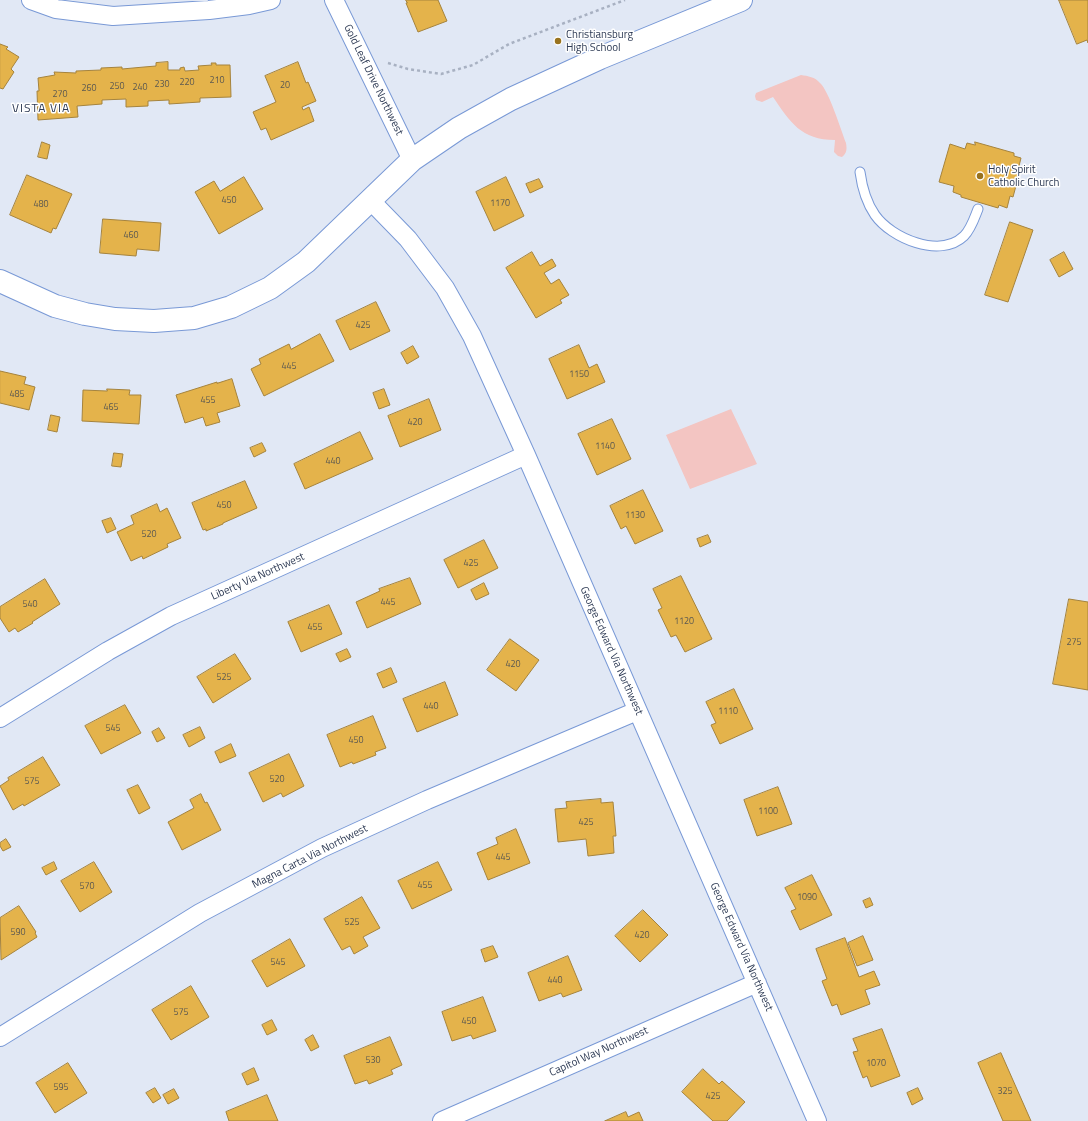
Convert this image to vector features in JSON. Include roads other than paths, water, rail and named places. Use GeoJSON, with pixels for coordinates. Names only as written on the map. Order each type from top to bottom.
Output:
{"type":"FeatureCollection","features":[{"type":"Feature","properties":{"kind":"street"},"geometry":{"type":"LineString","coordinates":[[31,0],[56,9],[113,16],[209,10],[250,5],[271,0]]}},
{"type":"Feature","properties":{"kind":"street","name":"Gold Leaf Drive Northwest"},"geometry":{"type":"LineString","coordinates":[[334,0],[412,160]]}},
{"type":"Feature","properties":{"kind":"street"},"geometry":{"type":"LineString","coordinates":[[0,281],[56,306],[85,314],[115,319],[154,321],[194,318],[231,307],[270,288],[306,262],[412,160],[459,128],[511,99],[600,58],[741,0]]}},
{"type":"Feature","properties":{"kind":"street","name":"George Edward Via Northwest"},"geometry":{"type":"LineString","coordinates":[[371,201],[408,240],[445,288],[472,336],[526,455],[817,1121]]}},
{"type":"Feature","properties":{"kind":"street","name":"Liberty Via Northwest"},"geometry":{"type":"LineString","coordinates":[[0,718],[108,652],[171,616],[526,455]]}},
{"type":"Feature","properties":{"kind":"street","name":"Magna Carta Via Northwest"},"geometry":{"type":"LineString","coordinates":[[0,1037],[200,913],[322,848],[428,800],[637,711]]}},
{"type":"Feature","properties":{"kind":"street","name":"Capitol Way Northwest"},"geometry":{"type":"LineString","coordinates":[[442,1121],[757,982]]}},
{"type":"Feature","properties":{"kind":"lane"},"geometry":{"type":"LineString","coordinates":[[860,172],[862,187],[875,216],[887,228],[914,242],[933,246],[951,244],[963,237],[972,225],[978,209]]}},
{"type":"Feature","properties":{"kind":"place","name":"Christiansburg High School"},"geometry":{"type":"Point","coordinates":[558,41]}},
{"type":"Feature","properties":{"kind":"place","name":"Holy Spirit Catholic Church"},"geometry":{"type":"Point","coordinates":[980,176]}},
{"type":"Feature","properties":{"kind":"district","name":"VISTA VIA"},"geometry":{"type":"Point","coordinates":[41,109]}}]}
